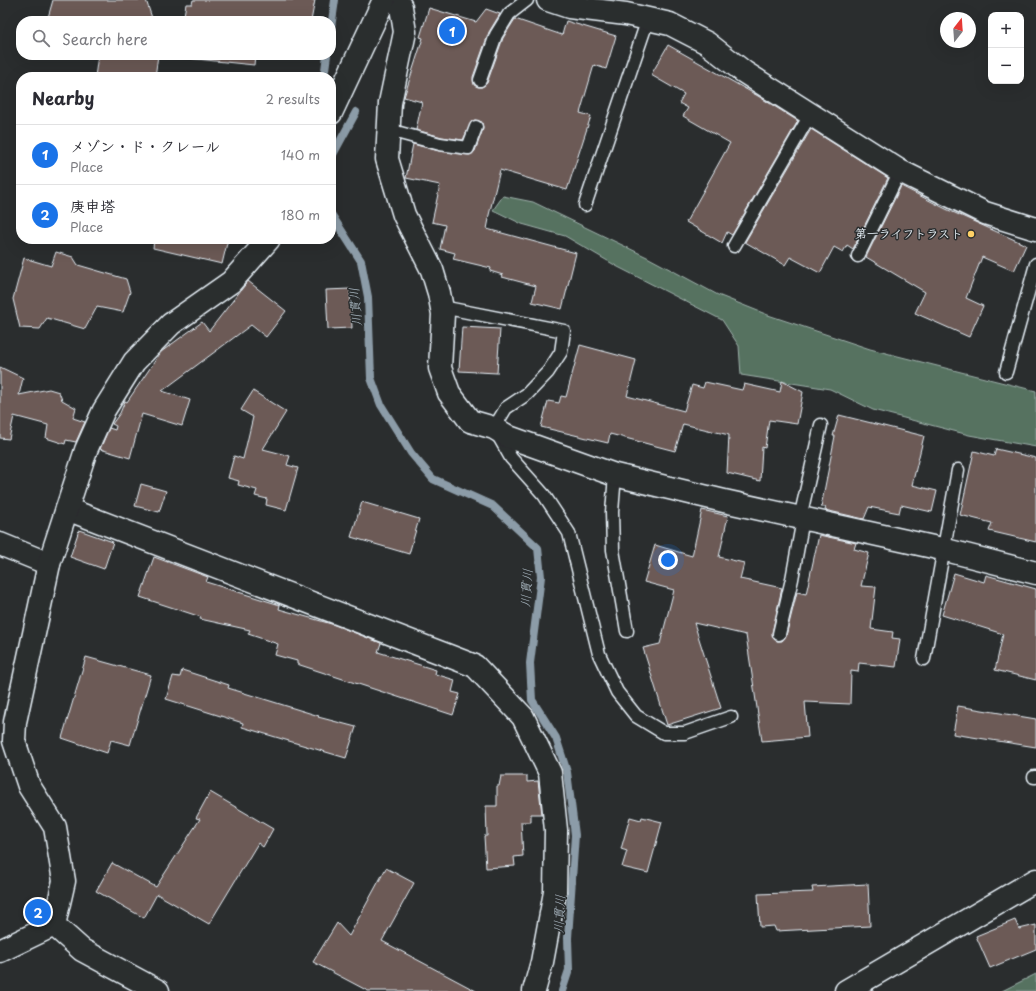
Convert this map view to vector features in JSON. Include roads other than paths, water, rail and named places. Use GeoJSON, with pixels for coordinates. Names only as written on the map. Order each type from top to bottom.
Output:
{"type":"FeatureCollection","features":[{"type":"Feature","properties":{"kind":"street"},"geometry":{"type":"LineString","coordinates":[[336,101],[384,0]]}},
{"type":"Feature","properties":{"kind":"street"},"geometry":{"type":"LineString","coordinates":[[397,0],[402,7],[405,32],[390,103],[387,159],[404,216],[432,270],[442,306],[443,314],[440,368],[449,393],[470,421],[494,428],[509,437],[615,475],[802,519],[942,549],[1036,573]]}},
{"type":"Feature","properties":{"kind":"street"},"geometry":{"type":"LineString","coordinates":[[548,0],[569,7],[626,14],[670,24],[707,43],[744,72],[900,171],[985,213],[1036,229]]}},
{"type":"Feature","properties":{"kind":"street"},"geometry":{"type":"LineString","coordinates":[[54,925],[64,881],[55,826],[29,786],[7,740],[15,722],[48,564],[86,450],[101,416],[134,362],[171,324],[231,282],[265,244]]}},
{"type":"Feature","properties":{"kind":"street"},"geometry":{"type":"LineString","coordinates":[[67,510],[475,666],[522,717],[550,773],[556,830],[555,892],[542,962],[534,991]]}},
{"type":"Feature","properties":{"kind":"street"},"geometry":{"type":"LineString","coordinates":[[0,544],[48,564]]}},
{"type":"Feature","properties":{"kind":"street"},"geometry":{"type":"LineString","coordinates":[[846,991],[1036,880]]}},
{"type":"Feature","properties":{"kind":"street"},"geometry":{"type":"LineString","coordinates":[[0,952],[54,925]]}},
{"type":"Feature","properties":{"kind":"street"},"geometry":{"type":"LineString","coordinates":[[54,925],[82,950],[158,991]]}},
{"type":"Feature","properties":{"kind":"lane"},"geometry":{"type":"LineString","coordinates":[[480,80],[496,35],[509,14],[527,0]]}},
{"type":"Feature","properties":{"kind":"lane"},"geometry":{"type":"LineString","coordinates":[[585,205],[648,19]]}},
{"type":"Feature","properties":{"kind":"lane"},"geometry":{"type":"LineString","coordinates":[[734,246],[810,115]]}},
{"type":"Feature","properties":{"kind":"lane"},"geometry":{"type":"LineString","coordinates":[[389,130],[440,144],[468,148],[476,127]]}},
{"type":"Feature","properties":{"kind":"lane"},"geometry":{"type":"LineString","coordinates":[[858,256],[900,171]]}},
{"type":"Feature","properties":{"kind":"lane"},"geometry":{"type":"LineString","coordinates":[[1006,372],[1036,264]]}},
{"type":"Feature","properties":{"kind":"lane"},"geometry":{"type":"LineString","coordinates":[[442,306],[564,331],[561,352],[548,372],[527,394],[506,408],[494,428],[511,458],[544,495],[569,533],[599,654],[617,692],[631,710],[636,716],[664,733],[684,733],[731,717]]}},
{"type":"Feature","properties":{"kind":"lane"},"geometry":{"type":"LineString","coordinates":[[779,634],[792,579],[802,519],[821,425]]}},
{"type":"Feature","properties":{"kind":"lane"},"geometry":{"type":"LineString","coordinates":[[924,659],[942,549],[958,470]]}},
{"type":"Feature","properties":{"kind":"lane"},"geometry":{"type":"LineString","coordinates":[[615,475],[612,512],[613,550],[627,631]]}},
{"type":"Feature","properties":{"kind":"waterway","name":"川貫川"},"geometry":{"type":"LineString","coordinates":[[333,16],[335,0]]}},
{"type":"Feature","properties":{"kind":"waterway","name":"川貫川"},"geometry":{"type":"LineString","coordinates":[[325,72],[326,60]]}},
{"type":"Feature","properties":{"kind":"waterway","name":"川貫川"},"geometry":{"type":"LineString","coordinates":[[336,149],[356,112]]}},
{"type":"Feature","properties":{"kind":"waterway","name":"川貫川"},"geometry":{"type":"LineString","coordinates":[[336,222],[361,261],[368,297],[371,378],[381,405],[411,453],[433,479],[493,506],[538,548],[541,577],[530,663],[532,700],[556,738],[567,772],[575,835],[568,938],[569,970],[562,991]]}},
{"type":"Feature","properties":{"kind":"place","name":"メゾン・ド・クレール"},"geometry":{"type":"Point","coordinates":[452,31]}},
{"type":"Feature","properties":{"kind":"place","name":"第一ライフトラスト"},"geometry":{"type":"Point","coordinates":[971,234]}},
{"type":"Feature","properties":{"kind":"place","name":"庚申塔"},"geometry":{"type":"Point","coordinates":[38,912]}}]}
